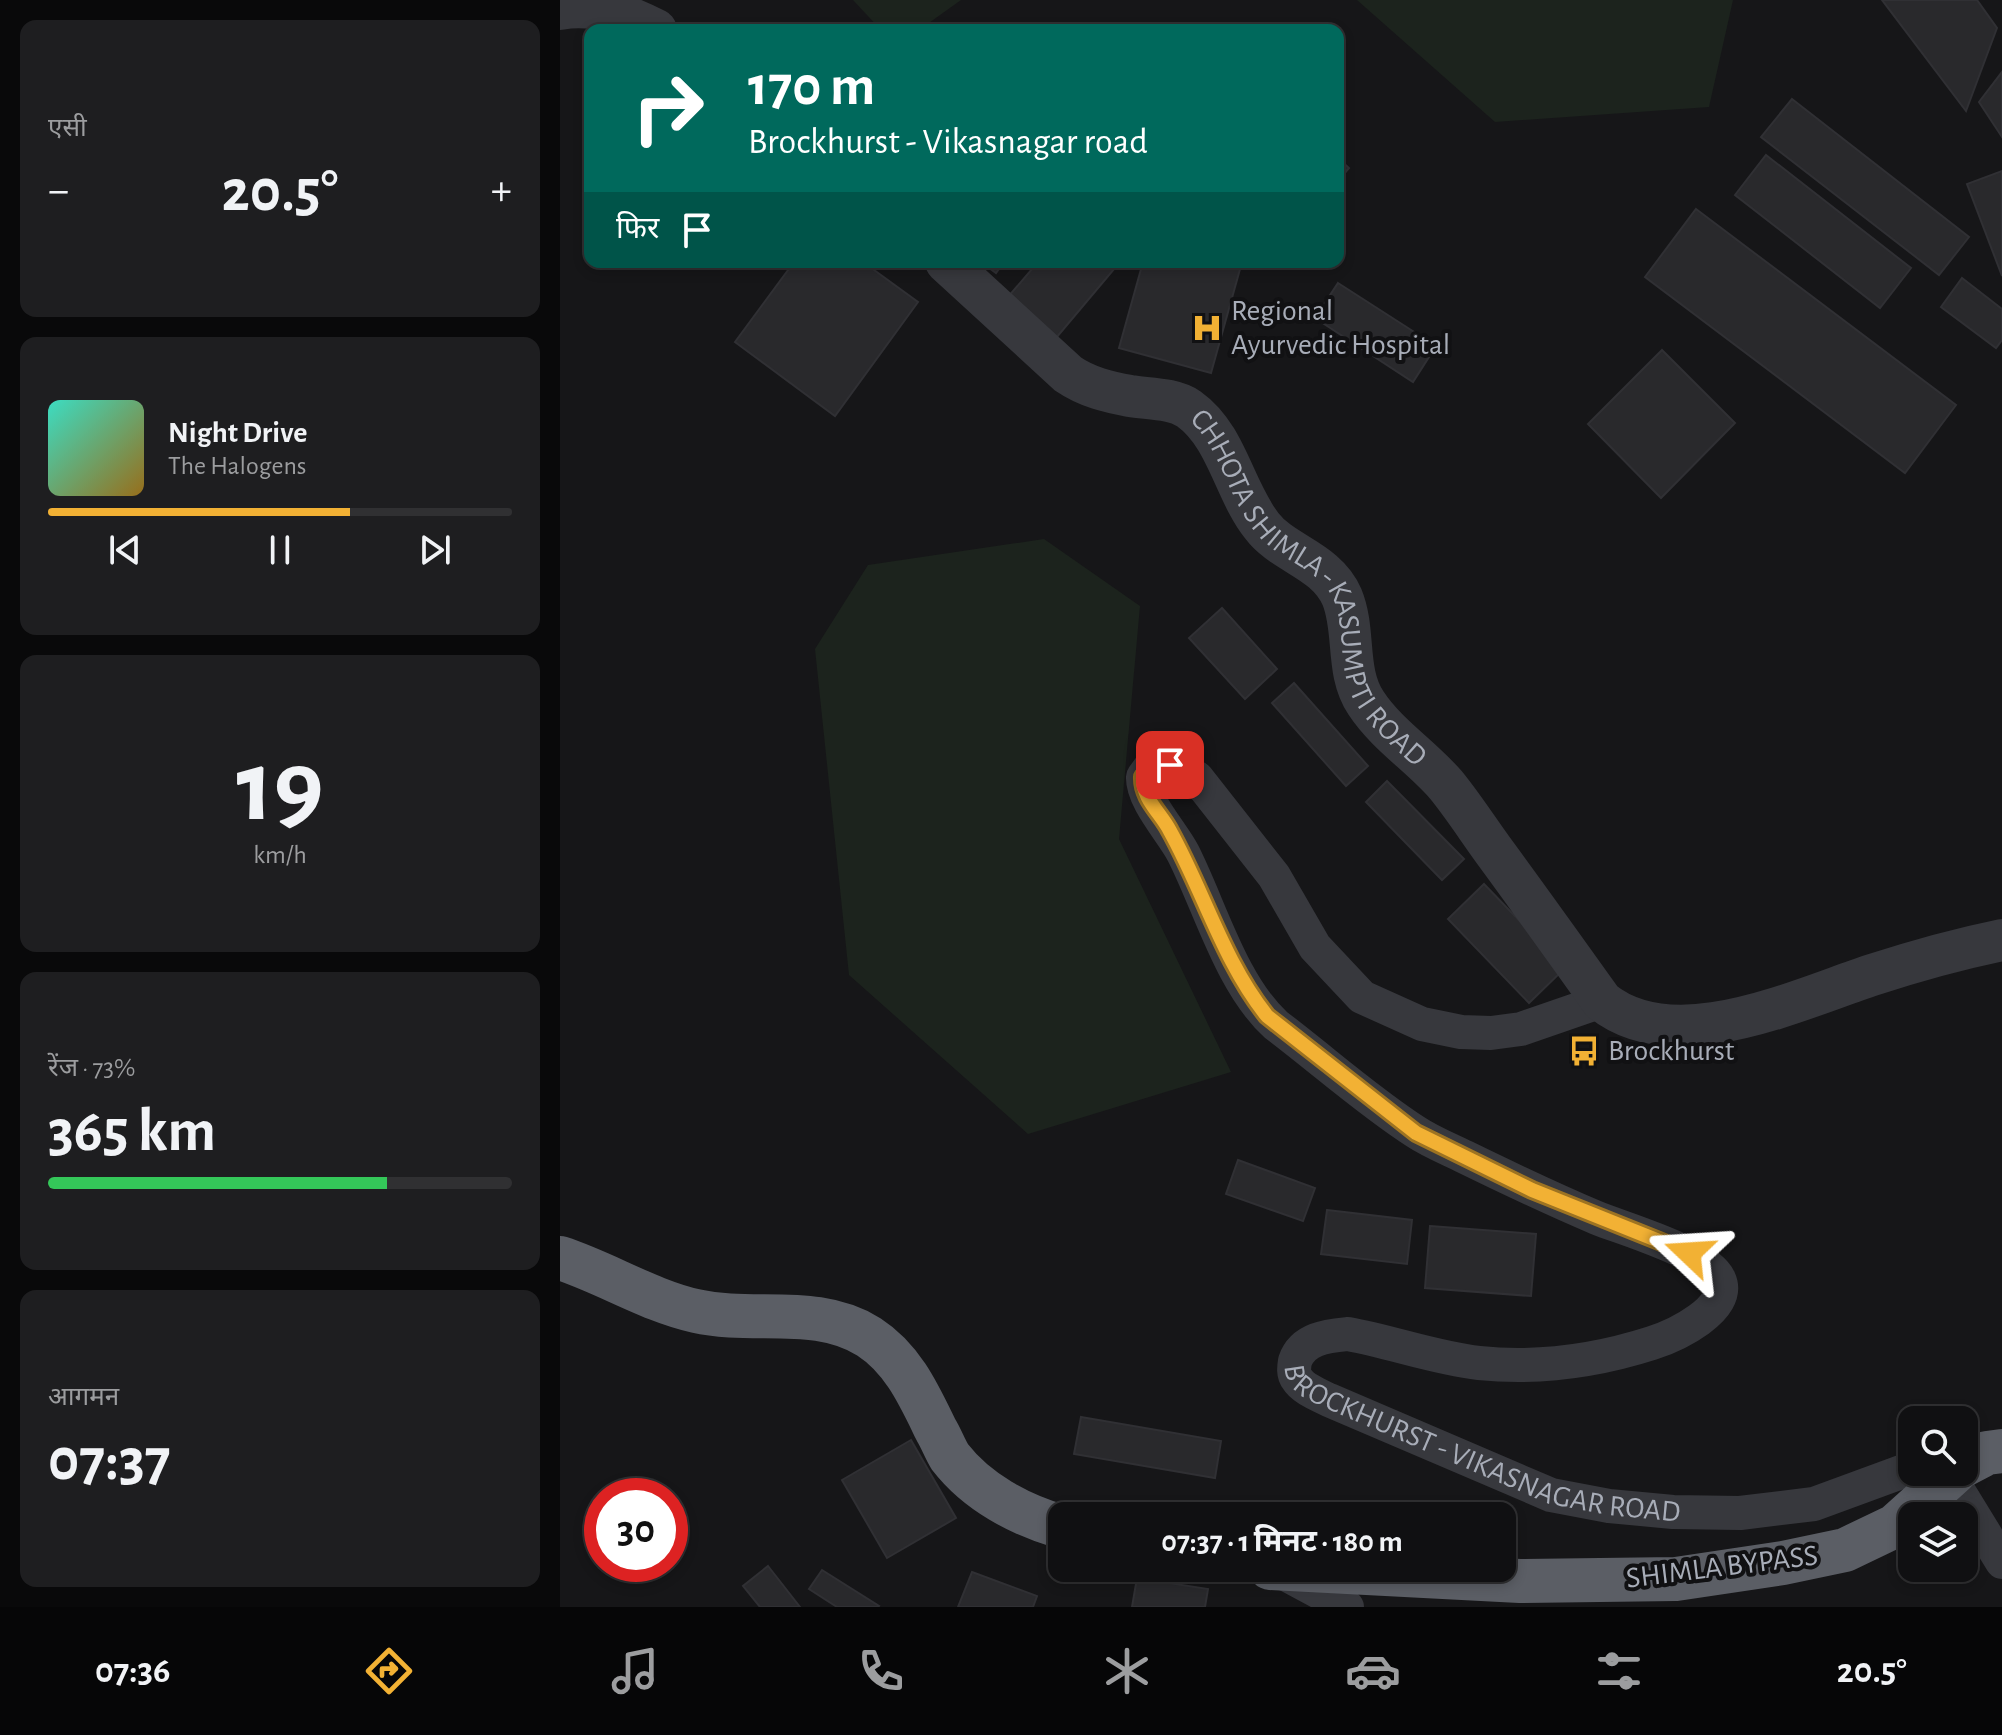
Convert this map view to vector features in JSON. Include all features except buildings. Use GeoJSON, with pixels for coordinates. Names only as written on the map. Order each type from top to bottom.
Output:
{"type":"FeatureCollection","features":[{"type":"Feature","properties":{"kind":"highway"},"geometry":{"type":"LineString","coordinates":[[560,1258],[676,1306],[699,1312],[819,1318],[845,1325],[869,1337],[891,1354],[913,1385],[950,1456],[981,1489],[1011,1507],[1048,1522]]}},
{"type":"Feature","properties":{"kind":"highway","name":"SHIMLA BYPASS"},"geometry":{"type":"LineString","coordinates":[[1978,1457],[2002,1451]]}},
{"type":"Feature","properties":{"kind":"highway","name":"SHIMLA BYPASS"},"geometry":{"type":"LineString","coordinates":[[1516,1581],[1676,1579],[1845,1550],[1895,1526],[1931,1486]]}},
{"type":"Feature","properties":{"kind":"street"},"geometry":{"type":"LineString","coordinates":[[560,9],[571,6],[617,12],[643,24]]}},
{"type":"Feature","properties":{"kind":"street","name":"CHHOTA SHIMLA - KASUMPTI ROAD"},"geometry":{"type":"LineString","coordinates":[[953,268],[1081,383],[1177,403],[1196,415],[1212,435],[1245,502],[1260,525],[1278,541],[1311,561],[1341,594],[1346,609],[1355,676],[1363,699],[1374,716],[1445,784],[1602,1001]]}},
{"type":"Feature","properties":{"kind":"street","name":"BROCKHURST - VIKASNAGAR ROAD"},"geometry":{"type":"LineString","coordinates":[[1602,1001],[1521,1029],[1491,1033],[1461,1032],[1422,1024],[1392,1012],[1362,997],[1315,947],[1274,876],[1197,778],[1184,770],[1162,764],[1151,766],[1143,777],[1150,802],[1184,854],[1215,929],[1257,1005],[1276,1025],[1416,1133],[1532,1190],[1689,1253],[1708,1265],[1721,1282],[1722,1291],[1704,1317],[1667,1338],[1611,1356],[1531,1364],[1477,1362],[1348,1334],[1327,1336],[1309,1343],[1296,1358],[1294,1370],[1297,1380],[1329,1400],[1551,1495],[1609,1506],[1673,1512],[1755,1511],[1814,1504],[1898,1482]]}},
{"type":"Feature","properties":{"kind":"street"},"geometry":{"type":"LineString","coordinates":[[1602,1001],[1639,1021],[1702,1024],[1758,1015],[1906,964],[2002,940]]}},
{"type":"Feature","properties":{"kind":"street"},"geometry":{"type":"LineString","coordinates":[[1955,1486],[2002,1562]]}},
{"type":"Feature","properties":{"kind":"street"},"geometry":{"type":"LineString","coordinates":[[1300,1582],[1347,1607]]}},
{"type":"Feature","properties":{"kind":"shaded area"},"geometry":{"type":"Polygon","coordinates":[[[853,0],[961,0],[927,24],[875,24],[853,0]]]}},
{"type":"Feature","properties":{"kind":"shaded area"},"geometry":{"type":"Polygon","coordinates":[[[1357,0],[1733,0],[1709,107],[1495,122],[1357,0]]]}},
{"type":"Feature","properties":{"kind":"shaded area"},"geometry":{"type":"Polygon","coordinates":[[[1044,539],[1140,606],[1119,839],[1231,1072],[1028,1134],[849,975],[815,649],[868,565],[1044,539]]]}},
{"type":"Feature","properties":{"kind":"place","name":"Regional Ayurvedic Hospital"},"geometry":{"type":"Point","coordinates":[1207,328]}},
{"type":"Feature","properties":{"kind":"place","name":"Brockhurst"},"geometry":{"type":"Point","coordinates":[1584,1051]}},
{"type":"Feature","properties":{"kind":"route"},"geometry":{"type":"LineString","coordinates":[[1170,765],[1151,766],[1143,777],[1150,802],[1184,854],[1215,929],[1257,1005],[1276,1025],[1416,1133],[1532,1190],[1689,1253]]}}]}
